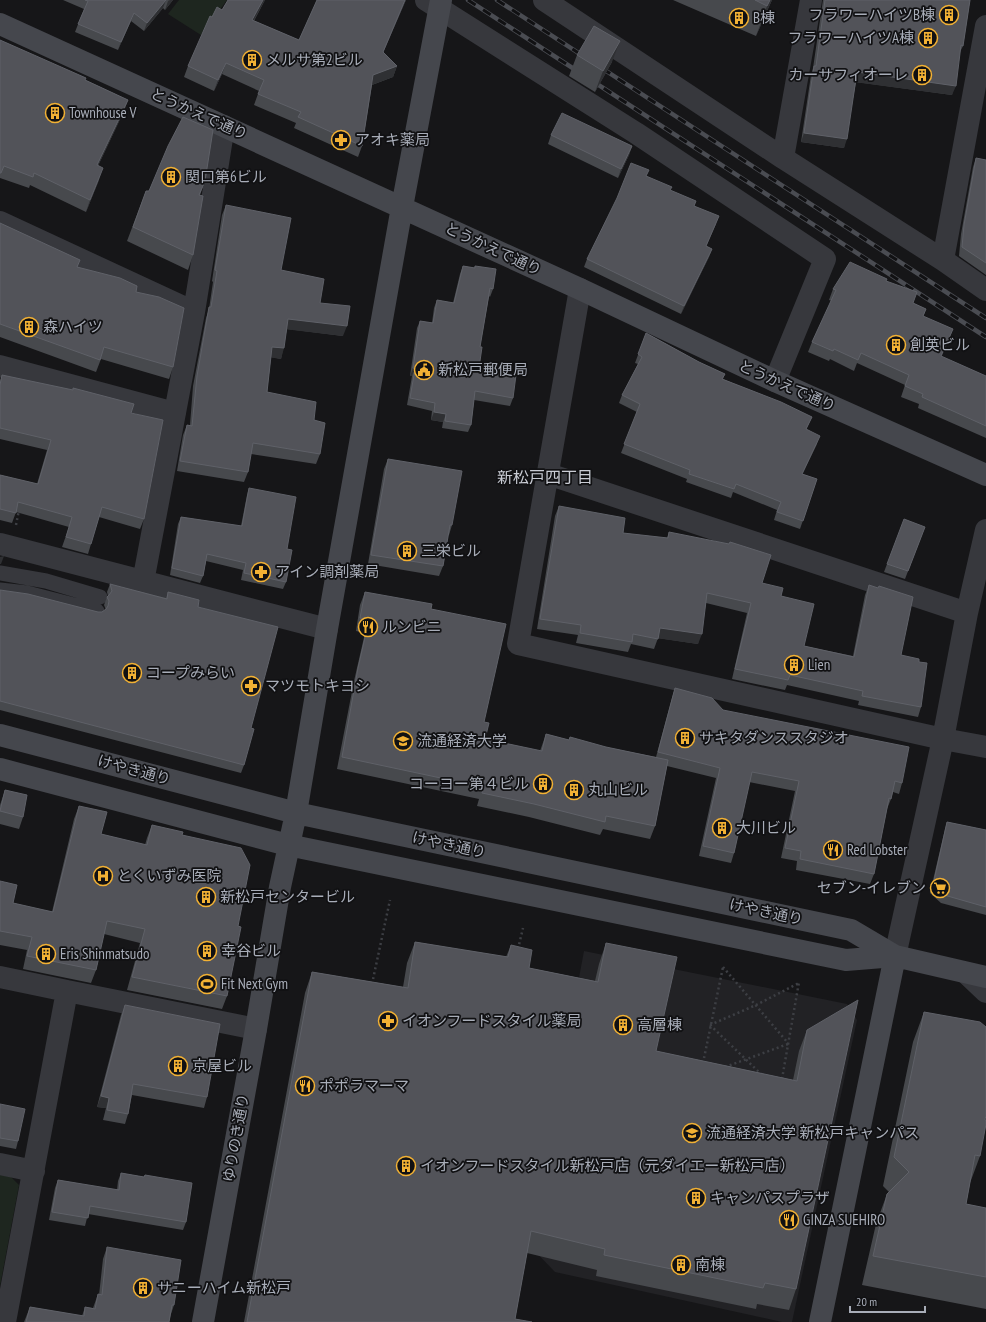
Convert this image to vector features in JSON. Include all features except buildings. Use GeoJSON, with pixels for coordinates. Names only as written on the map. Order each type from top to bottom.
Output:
{"type":"FeatureCollection","features":[{"type":"Feature","properties":{"kind":"street"},"geometry":{"type":"LineString","coordinates":[[544,0],[783,158],[943,260],[986,290]]}},
{"type":"Feature","properties":{"kind":"street"},"geometry":{"type":"LineString","coordinates":[[783,158],[811,0]]}},
{"type":"Feature","properties":{"kind":"street"},"geometry":{"type":"LineString","coordinates":[[436,3],[636,133],[825,259],[775,381]]}},
{"type":"Feature","properties":{"kind":"street","name":"ゆりのき通り"},"geometry":{"type":"LineString","coordinates":[[202,1322],[288,845],[296,813],[402,207],[436,3]]}},
{"type":"Feature","properties":{"kind":"street","name":"とうかえで通り"},"geometry":{"type":"LineString","coordinates":[[0,24],[402,207],[775,381],[986,475]]}},
{"type":"Feature","properties":{"kind":"street"},"geometry":{"type":"LineString","coordinates":[[943,260],[986,26]]}},
{"type":"Feature","properties":{"kind":"street"},"geometry":{"type":"LineString","coordinates":[[143,582],[194,312],[224,126]]}},
{"type":"Feature","properties":{"kind":"street"},"geometry":{"type":"LineString","coordinates":[[0,222],[194,312]]}},
{"type":"Feature","properties":{"kind":"street"},"geometry":{"type":"LineString","coordinates":[[580,289],[518,644],[943,739],[986,747]]}},
{"type":"Feature","properties":{"kind":"street"},"geometry":{"type":"LineString","coordinates":[[0,366],[175,413]]}},
{"type":"Feature","properties":{"kind":"street"},"geometry":{"type":"LineString","coordinates":[[548,474],[967,613]]}},
{"type":"Feature","properties":{"kind":"street"},"geometry":{"type":"LineString","coordinates":[[820,1322],[884,1017],[895,956],[943,739],[967,613],[986,530]]}},
{"type":"Feature","properties":{"kind":"street"},"geometry":{"type":"LineString","coordinates":[[5,545],[327,629]]}},
{"type":"Feature","properties":{"kind":"street","name":"けやき通り"},"geometry":{"type":"LineString","coordinates":[[0,735],[296,813],[851,930],[895,956]]}},
{"type":"Feature","properties":{"kind":"street","name":"けやき通り"},"geometry":{"type":"LineString","coordinates":[[0,769],[288,845],[846,960],[895,956],[980,973]]}},
{"type":"Feature","properties":{"kind":"street"},"geometry":{"type":"LineString","coordinates":[[980,973],[986,992]]}},
{"type":"Feature","properties":{"kind":"street"},"geometry":{"type":"LineString","coordinates":[[0,977],[256,1029]]}},
{"type":"Feature","properties":{"kind":"street"},"geometry":{"type":"LineString","coordinates":[[5,1322],[67,991]]}},
{"type":"Feature","properties":{"kind":"street"},"geometry":{"type":"LineString","coordinates":[[0,1164],[34,1171]]}},
{"type":"Feature","properties":{"kind":"lane"},"geometry":{"type":"LineString","coordinates":[[0,573],[46,581],[100,597]]}},
{"type":"Feature","properties":{"kind":"lane"},"geometry":{"type":"LineString","coordinates":[[0,590],[27,593],[97,611]]}},
{"type":"Feature","properties":{"kind":"path"},"geometry":{"type":"LineString","coordinates":[[5,545],[21,505]]}},
{"type":"Feature","properties":{"kind":"path"},"geometry":{"type":"LineString","coordinates":[[371,989],[390,900]]}},
{"type":"Feature","properties":{"kind":"path"},"geometry":{"type":"LineString","coordinates":[[517,955],[522,928]]}},
{"type":"Feature","properties":{"kind":"path"},"geometry":{"type":"LineString","coordinates":[[701,1069],[722,967],[789,1044]]}},
{"type":"Feature","properties":{"kind":"path"},"geometry":{"type":"LineString","coordinates":[[710,1025],[756,1005],[799,982],[781,1086]]}},
{"type":"Feature","properties":{"kind":"path"},"geometry":{"type":"LineString","coordinates":[[710,1025],[765,1078]]}},
{"type":"Feature","properties":{"kind":"path"},"geometry":{"type":"LineString","coordinates":[[719,1069],[789,1044]]}},
{"type":"Feature","properties":{"kind":"shaded area"},"geometry":{"type":"Polygon","coordinates":[[[179,0],[227,0],[201,35],[168,14],[179,0]]]}},
{"type":"Feature","properties":{"kind":"shaded area","name":"流通経済大学 新松戸キャンパス"},"geometry":{"type":"Polygon","coordinates":[[[584,951],[847,1004],[857,1020],[792,1322],[782,1322],[555,1272],[529,1245],[584,951]]]}},
{"type":"Feature","properties":{"kind":"shaded area"},"geometry":{"type":"Polygon","coordinates":[[[0,1174],[10,1176],[19,1185],[0,1286],[0,1174]]]}},
{"type":"Feature","properties":{"kind":"railway"},"geometry":{"type":"LineString","coordinates":[[468,0],[986,337]]}},
{"type":"Feature","properties":{"kind":"railway"},"geometry":{"type":"LineString","coordinates":[[497,0],[986,318]]}},
{"type":"Feature","properties":{"kind":"place","name":"フラワーハイツB棟"},"geometry":{"type":"Point","coordinates":[949,15]}},
{"type":"Feature","properties":{"kind":"place","name":"B棟"},"geometry":{"type":"Point","coordinates":[739,18]}},
{"type":"Feature","properties":{"kind":"place","name":"フラワーハイツA棟"},"geometry":{"type":"Point","coordinates":[928,38]}},
{"type":"Feature","properties":{"kind":"place","name":"メルサ第2ビル"},"geometry":{"type":"Point","coordinates":[252,60]}},
{"type":"Feature","properties":{"kind":"place","name":"カーサフィオーレ"},"geometry":{"type":"Point","coordinates":[922,75]}},
{"type":"Feature","properties":{"kind":"place","name":"Townhouse V"},"geometry":{"type":"Point","coordinates":[55,113]}},
{"type":"Feature","properties":{"kind":"place","name":"アオキ薬局"},"geometry":{"type":"Point","coordinates":[341,140]}},
{"type":"Feature","properties":{"kind":"place","name":"関口第6ビル"},"geometry":{"type":"Point","coordinates":[171,177]}},
{"type":"Feature","properties":{"kind":"place","name":"森ハイツ"},"geometry":{"type":"Point","coordinates":[29,327]}},
{"type":"Feature","properties":{"kind":"place","name":"創英ビル"},"geometry":{"type":"Point","coordinates":[896,345]}},
{"type":"Feature","properties":{"kind":"place","name":"新松戸郵便局"},"geometry":{"type":"Point","coordinates":[424,370]}},
{"type":"Feature","properties":{"kind":"place","name":"三栄ビル"},"geometry":{"type":"Point","coordinates":[407,551]}},
{"type":"Feature","properties":{"kind":"place","name":"アイン調剤薬局"},"geometry":{"type":"Point","coordinates":[261,572]}},
{"type":"Feature","properties":{"kind":"place","name":"ルンビニ"},"geometry":{"type":"Point","coordinates":[368,627]}},
{"type":"Feature","properties":{"kind":"place","name":"Lien"},"geometry":{"type":"Point","coordinates":[794,665]}},
{"type":"Feature","properties":{"kind":"place","name":"コープみらい"},"geometry":{"type":"Point","coordinates":[132,673]}},
{"type":"Feature","properties":{"kind":"place","name":"マツモトキヨシ"},"geometry":{"type":"Point","coordinates":[251,686]}},
{"type":"Feature","properties":{"kind":"place","name":"サキタダンススタジオ"},"geometry":{"type":"Point","coordinates":[685,738]}},
{"type":"Feature","properties":{"kind":"place","name":"流通経済大学"},"geometry":{"type":"Point","coordinates":[403,741]}},
{"type":"Feature","properties":{"kind":"place","name":"コーヨー第４ビル"},"geometry":{"type":"Point","coordinates":[543,784]}},
{"type":"Feature","properties":{"kind":"place","name":"丸山ビル"},"geometry":{"type":"Point","coordinates":[574,790]}},
{"type":"Feature","properties":{"kind":"place","name":"大川ビル"},"geometry":{"type":"Point","coordinates":[722,828]}},
{"type":"Feature","properties":{"kind":"place","name":"Red Lobster"},"geometry":{"type":"Point","coordinates":[833,850]}},
{"type":"Feature","properties":{"kind":"place","name":"とくいずみ医院"},"geometry":{"type":"Point","coordinates":[103,876]}},
{"type":"Feature","properties":{"kind":"place","name":"セブン-イレブン"},"geometry":{"type":"Point","coordinates":[940,888]}},
{"type":"Feature","properties":{"kind":"place","name":"新松戸センタービル"},"geometry":{"type":"Point","coordinates":[206,897]}},
{"type":"Feature","properties":{"kind":"place","name":"幸谷ビル"},"geometry":{"type":"Point","coordinates":[207,951]}},
{"type":"Feature","properties":{"kind":"place","name":"Eris Shinmatsudo"},"geometry":{"type":"Point","coordinates":[46,954]}},
{"type":"Feature","properties":{"kind":"place","name":"Fit Next Gym"},"geometry":{"type":"Point","coordinates":[207,984]}},
{"type":"Feature","properties":{"kind":"place","name":"イオンフードスタイル薬局"},"geometry":{"type":"Point","coordinates":[388,1021]}},
{"type":"Feature","properties":{"kind":"place","name":"高層棟"},"geometry":{"type":"Point","coordinates":[623,1025]}},
{"type":"Feature","properties":{"kind":"place","name":"京屋ビル"},"geometry":{"type":"Point","coordinates":[178,1066]}},
{"type":"Feature","properties":{"kind":"place","name":"ポポラマーマ"},"geometry":{"type":"Point","coordinates":[305,1086]}},
{"type":"Feature","properties":{"kind":"place","name":"流通経済大学 新松戸キャンパス"},"geometry":{"type":"Point","coordinates":[692,1133]}},
{"type":"Feature","properties":{"kind":"place","name":"イオンフードスタイル新松戸店（元ダイエー新松戸店）"},"geometry":{"type":"Point","coordinates":[406,1166]}},
{"type":"Feature","properties":{"kind":"place","name":"キャンパスプラザ"},"geometry":{"type":"Point","coordinates":[696,1198]}},
{"type":"Feature","properties":{"kind":"place","name":"GINZA SUEHIRO"},"geometry":{"type":"Point","coordinates":[789,1220]}},
{"type":"Feature","properties":{"kind":"place","name":"南棟"},"geometry":{"type":"Point","coordinates":[681,1265]}},
{"type":"Feature","properties":{"kind":"place","name":"サニーハイム新松戸"},"geometry":{"type":"Point","coordinates":[143,1288]}},
{"type":"Feature","properties":{"kind":"district","name":"新松戸四丁目"},"geometry":{"type":"Point","coordinates":[545,477]}}]}
